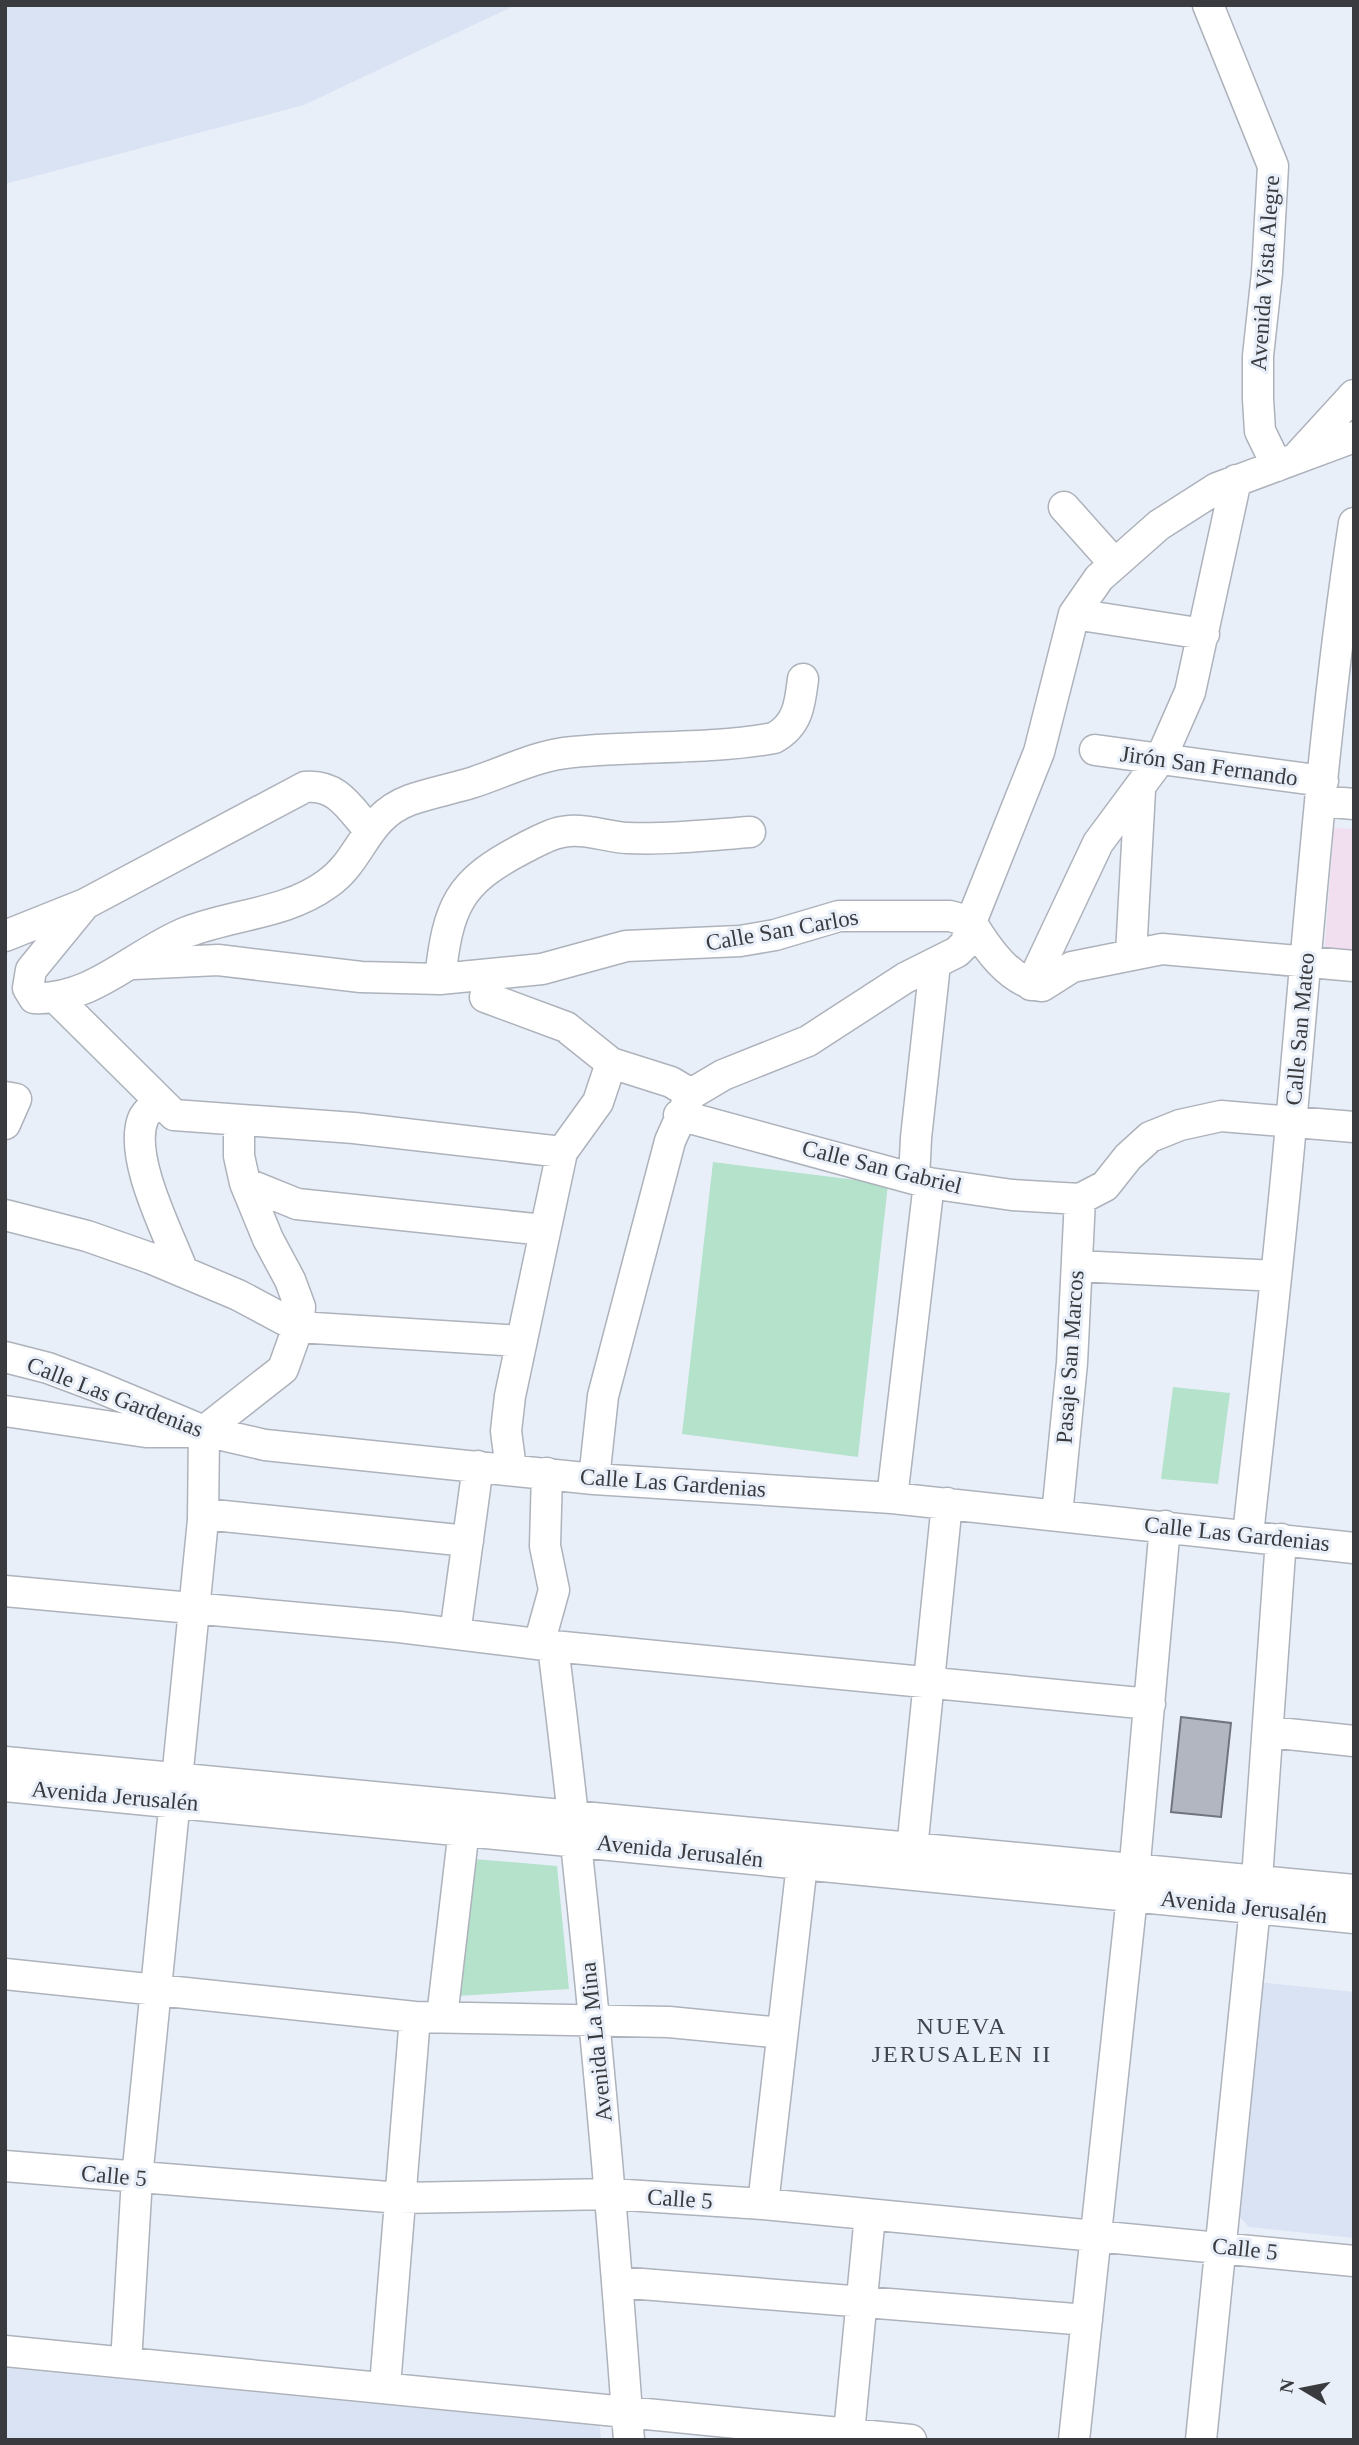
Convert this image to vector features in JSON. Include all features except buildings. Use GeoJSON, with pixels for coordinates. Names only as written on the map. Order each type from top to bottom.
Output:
{"type":"FeatureCollection","features":[{"type":"Feature","properties":{"kind":"street","name":"Avenida Vista Alegre"},"geometry":{"type":"LineString","coordinates":[[1208,5],[1273,166],[1268,273],[1258,356],[1258,398],[1260,431],[1286,463]]}},
{"type":"Feature","properties":{"kind":"street"},"geometry":{"type":"LineString","coordinates":[[1286,463],[1354,395]]}},
{"type":"Feature","properties":{"kind":"street"},"geometry":{"type":"LineString","coordinates":[[594,1479],[603,1396],[670,1141],[685,1104],[723,1075],[808,1041],[905,978],[957,952],[966,943],[971,922],[1039,752],[1074,614],[1099,578],[1185,507],[1236,481],[1354,437]]}},
{"type":"Feature","properties":{"kind":"street"},"geometry":{"type":"LineString","coordinates":[[1031,985],[1098,843],[1140,790],[1161,758],[1191,692],[1236,481]]}},
{"type":"Feature","properties":{"kind":"street"},"geometry":{"type":"LineString","coordinates":[[1064,507],[1114,564]]}},
{"type":"Feature","properties":{"kind":"street","name":"Calle San Mateo"},"geometry":{"type":"LineString","coordinates":[[1248,1535],[1292,1120],[1342,596],[1354,523]]}},
{"type":"Feature","properties":{"kind":"street"},"geometry":{"type":"LineString","coordinates":[[1074,614],[1205,634]]}},
{"type":"Feature","properties":{"kind":"street"},"geometry":{"type":"LineString","coordinates":[[85,904],[31,970],[28,988],[34,998],[57,999],[134,964],[184,933],[273,909],[324,887],[346,870],[369,830],[387,811],[409,801],[570,752],[774,738],[786,731],[797,717],[803,679]]}},
{"type":"Feature","properties":{"kind":"street","name":"Jirón San Fernando"},"geometry":{"type":"LineString","coordinates":[[1095,750],[1241,772],[1322,791],[1354,804]]}},
{"type":"Feature","properties":{"kind":"street"},"geometry":{"type":"LineString","coordinates":[[5,936],[85,904],[305,787],[322,786],[333,791],[369,830]]}},
{"type":"Feature","properties":{"kind":"street"},"geometry":{"type":"LineString","coordinates":[[1130,954],[1140,790]]}},
{"type":"Feature","properties":{"kind":"street"},"geometry":{"type":"LineString","coordinates":[[440,979],[454,908],[463,891],[481,872],[550,835],[568,831],[627,838],[668,838],[750,832]]}},
{"type":"Feature","properties":{"kind":"street","name":"Calle San Carlos"},"geometry":{"type":"LineString","coordinates":[[134,964],[218,960],[361,976],[440,979],[542,969],[625,946],[740,941],[775,935],[839,916],[950,916],[971,922]]}},
{"type":"Feature","properties":{"kind":"street"},"geometry":{"type":"LineString","coordinates":[[971,922],[987,948],[1031,985],[1042,986],[1072,967],[1087,966],[1130,954],[1186,949],[1354,966]]}},
{"type":"Feature","properties":{"kind":"street"},"geometry":{"type":"LineString","coordinates":[[892,1498],[922,1181],[916,1138],[935,964]]}},
{"type":"Feature","properties":{"kind":"street"},"geometry":{"type":"LineString","coordinates":[[485,997],[566,1027],[611,1063],[598,1102],[562,1152],[520,1341],[506,1431],[511,1469]]}},
{"type":"Feature","properties":{"kind":"street"},"geometry":{"type":"LineString","coordinates":[[57,999],[174,1115],[354,1128],[562,1152]]}},
{"type":"Feature","properties":{"kind":"street","name":"Calle San Gabriel"},"geometry":{"type":"LineString","coordinates":[[611,1063],[671,1082],[685,1104],[922,1181],[1012,1195],[1080,1199]]}},
{"type":"Feature","properties":{"kind":"street"},"geometry":{"type":"LineString","coordinates":[[5,1097],[16,1099],[5,1124]]}},
{"type":"Feature","properties":{"kind":"street"},"geometry":{"type":"LineString","coordinates":[[158,1102],[143,1117],[139,1142],[145,1175],[183,1272]]}},
{"type":"Feature","properties":{"kind":"street"},"geometry":{"type":"LineString","coordinates":[[1080,1199],[1105,1186],[1128,1157],[1150,1137],[1180,1125],[1222,1116],[1354,1127]]}},
{"type":"Feature","properties":{"kind":"street"},"geometry":{"type":"LineString","coordinates":[[5,1411],[146,1432],[204,1431],[284,1369],[298,1327],[300,1307],[245,1183],[239,1156],[239,1121]]}},
{"type":"Feature","properties":{"kind":"street"},"geometry":{"type":"LineString","coordinates":[[245,1183],[297,1205],[544,1230]]}},
{"type":"Feature","properties":{"kind":"street","name":"Pasaje San Marcos"},"geometry":{"type":"LineString","coordinates":[[1057,1515],[1072,1363],[1080,1199]]}},
{"type":"Feature","properties":{"kind":"street"},"geometry":{"type":"LineString","coordinates":[[5,1215],[87,1236],[183,1272],[238,1295],[298,1327],[520,1341]]}},
{"type":"Feature","properties":{"kind":"street"},"geometry":{"type":"LineString","coordinates":[[1077,1266],[1276,1276]]}},
{"type":"Feature","properties":{"kind":"street","name":"Calle Las Gardenias"},"geometry":{"type":"LineString","coordinates":[[5,1357],[84,1381],[204,1431],[233,1440],[265,1445],[594,1479],[947,1503],[1354,1548]]}},
{"type":"Feature","properties":{"kind":"street"},"geometry":{"type":"LineString","coordinates":[[126,2362],[137,2178],[192,1609],[204,1514],[204,1431]]}},
{"type":"Feature","properties":{"kind":"street"},"geometry":{"type":"LineString","coordinates":[[455,1634],[478,1465]]}},
{"type":"Feature","properties":{"kind":"street"},"geometry":{"type":"LineString","coordinates":[[546,1645],[554,1590],[545,1546],[547,1473]]}},
{"type":"Feature","properties":{"kind":"street"},"geometry":{"type":"LineString","coordinates":[[911,1862],[947,1503]]}},
{"type":"Feature","properties":{"kind":"street"},"geometry":{"type":"LineString","coordinates":[[204,1514],[468,1541]]}},
{"type":"Feature","properties":{"kind":"street"},"geometry":{"type":"LineString","coordinates":[[1074,2440],[1133,1884],[1165,1526]]}},
{"type":"Feature","properties":{"kind":"street"},"geometry":{"type":"LineString","coordinates":[[1201,2440],[1256,1894],[1281,1539]]}},
{"type":"Feature","properties":{"kind":"street"},"geometry":{"type":"LineString","coordinates":[[5,1591],[1150,1704]]}},
{"type":"Feature","properties":{"kind":"street","name":"Avenida La Mina"},"geometry":{"type":"LineString","coordinates":[[546,1645],[575,1828],[611,2194],[628,2426]]}},
{"type":"Feature","properties":{"kind":"street"},"geometry":{"type":"LineString","coordinates":[[1269,1732],[1354,1741]]}},
{"type":"Feature","properties":{"kind":"street","name":"Avenida Jerusalén"},"geometry":{"type":"LineString","coordinates":[[5,1762],[174,1790],[464,1829],[575,1828],[802,1864],[911,1862]]}},
{"type":"Feature","properties":{"kind":"street","name":"Avenida Jerusalén"},"geometry":{"type":"LineString","coordinates":[[5,1786],[174,1790],[1256,1894],[1354,1890]]}},
{"type":"Feature","properties":{"kind":"street"},"geometry":{"type":"LineString","coordinates":[[385,2386],[400,2198],[429,2017],[464,1829]]}},
{"type":"Feature","properties":{"kind":"street"},"geometry":{"type":"LineString","coordinates":[[763,2204],[802,1864]]}},
{"type":"Feature","properties":{"kind":"street","name":"Avenida Jerusalén"},"geometry":{"type":"LineString","coordinates":[[1256,1894],[1354,1918]]}},
{"type":"Feature","properties":{"kind":"street"},"geometry":{"type":"LineString","coordinates":[[5,1974],[429,2017],[594,2019],[782,2033]]}},
{"type":"Feature","properties":{"kind":"street","name":"Calle 5"},"geometry":{"type":"LineString","coordinates":[[5,2166],[400,2198],[611,2194],[763,2204],[870,2216],[1222,2246],[1354,2261]]}},
{"type":"Feature","properties":{"kind":"street"},"geometry":{"type":"LineString","coordinates":[[849,2433],[870,2216]]}},
{"type":"Feature","properties":{"kind":"street"},"geometry":{"type":"LineString","coordinates":[[617,2282],[1087,2320]]}},
{"type":"Feature","properties":{"kind":"street"},"geometry":{"type":"LineString","coordinates":[[5,2351],[385,2386],[628,2426],[849,2433],[911,2440]]}},
{"type":"Feature","properties":{"kind":"shaded area"},"geometry":{"type":"Polygon","coordinates":[[[5,5],[516,5],[304,105],[5,184],[5,5]]]}},
{"type":"Feature","properties":{"kind":"shaded area"},"geometry":{"type":"Polygon","coordinates":[[[1334,828],[1354,829],[1354,960],[1324,956],[1334,828]]]}},
{"type":"Feature","properties":{"kind":"shaded area"},"geometry":{"type":"Polygon","coordinates":[[[1257,1982],[1354,1992],[1354,2238],[1249,2227],[1235,2212],[1257,1982]]]}},
{"type":"Feature","properties":{"kind":"shaded area"},"geometry":{"type":"Polygon","coordinates":[[[5,2368],[600,2426],[601,2440],[5,2440],[5,2368]]]}},
{"type":"Feature","properties":{"kind":"green space"},"geometry":{"type":"Polygon","coordinates":[[[713,1162],[888,1184],[858,1457],[682,1434],[713,1162]]]}},
{"type":"Feature","properties":{"kind":"green space"},"geometry":{"type":"Polygon","coordinates":[[[1173,1387],[1230,1393],[1218,1484],[1161,1479],[1173,1387]]]}},
{"type":"Feature","properties":{"kind":"green space"},"geometry":{"type":"Polygon","coordinates":[[[474,1859],[557,1866],[569,1989],[457,1996],[474,1859]]]}},
{"type":"Feature","properties":{"kind":"district","name":"NUEVA JERUSALEN II"},"geometry":{"type":"Point","coordinates":[962,2040]}}]}
